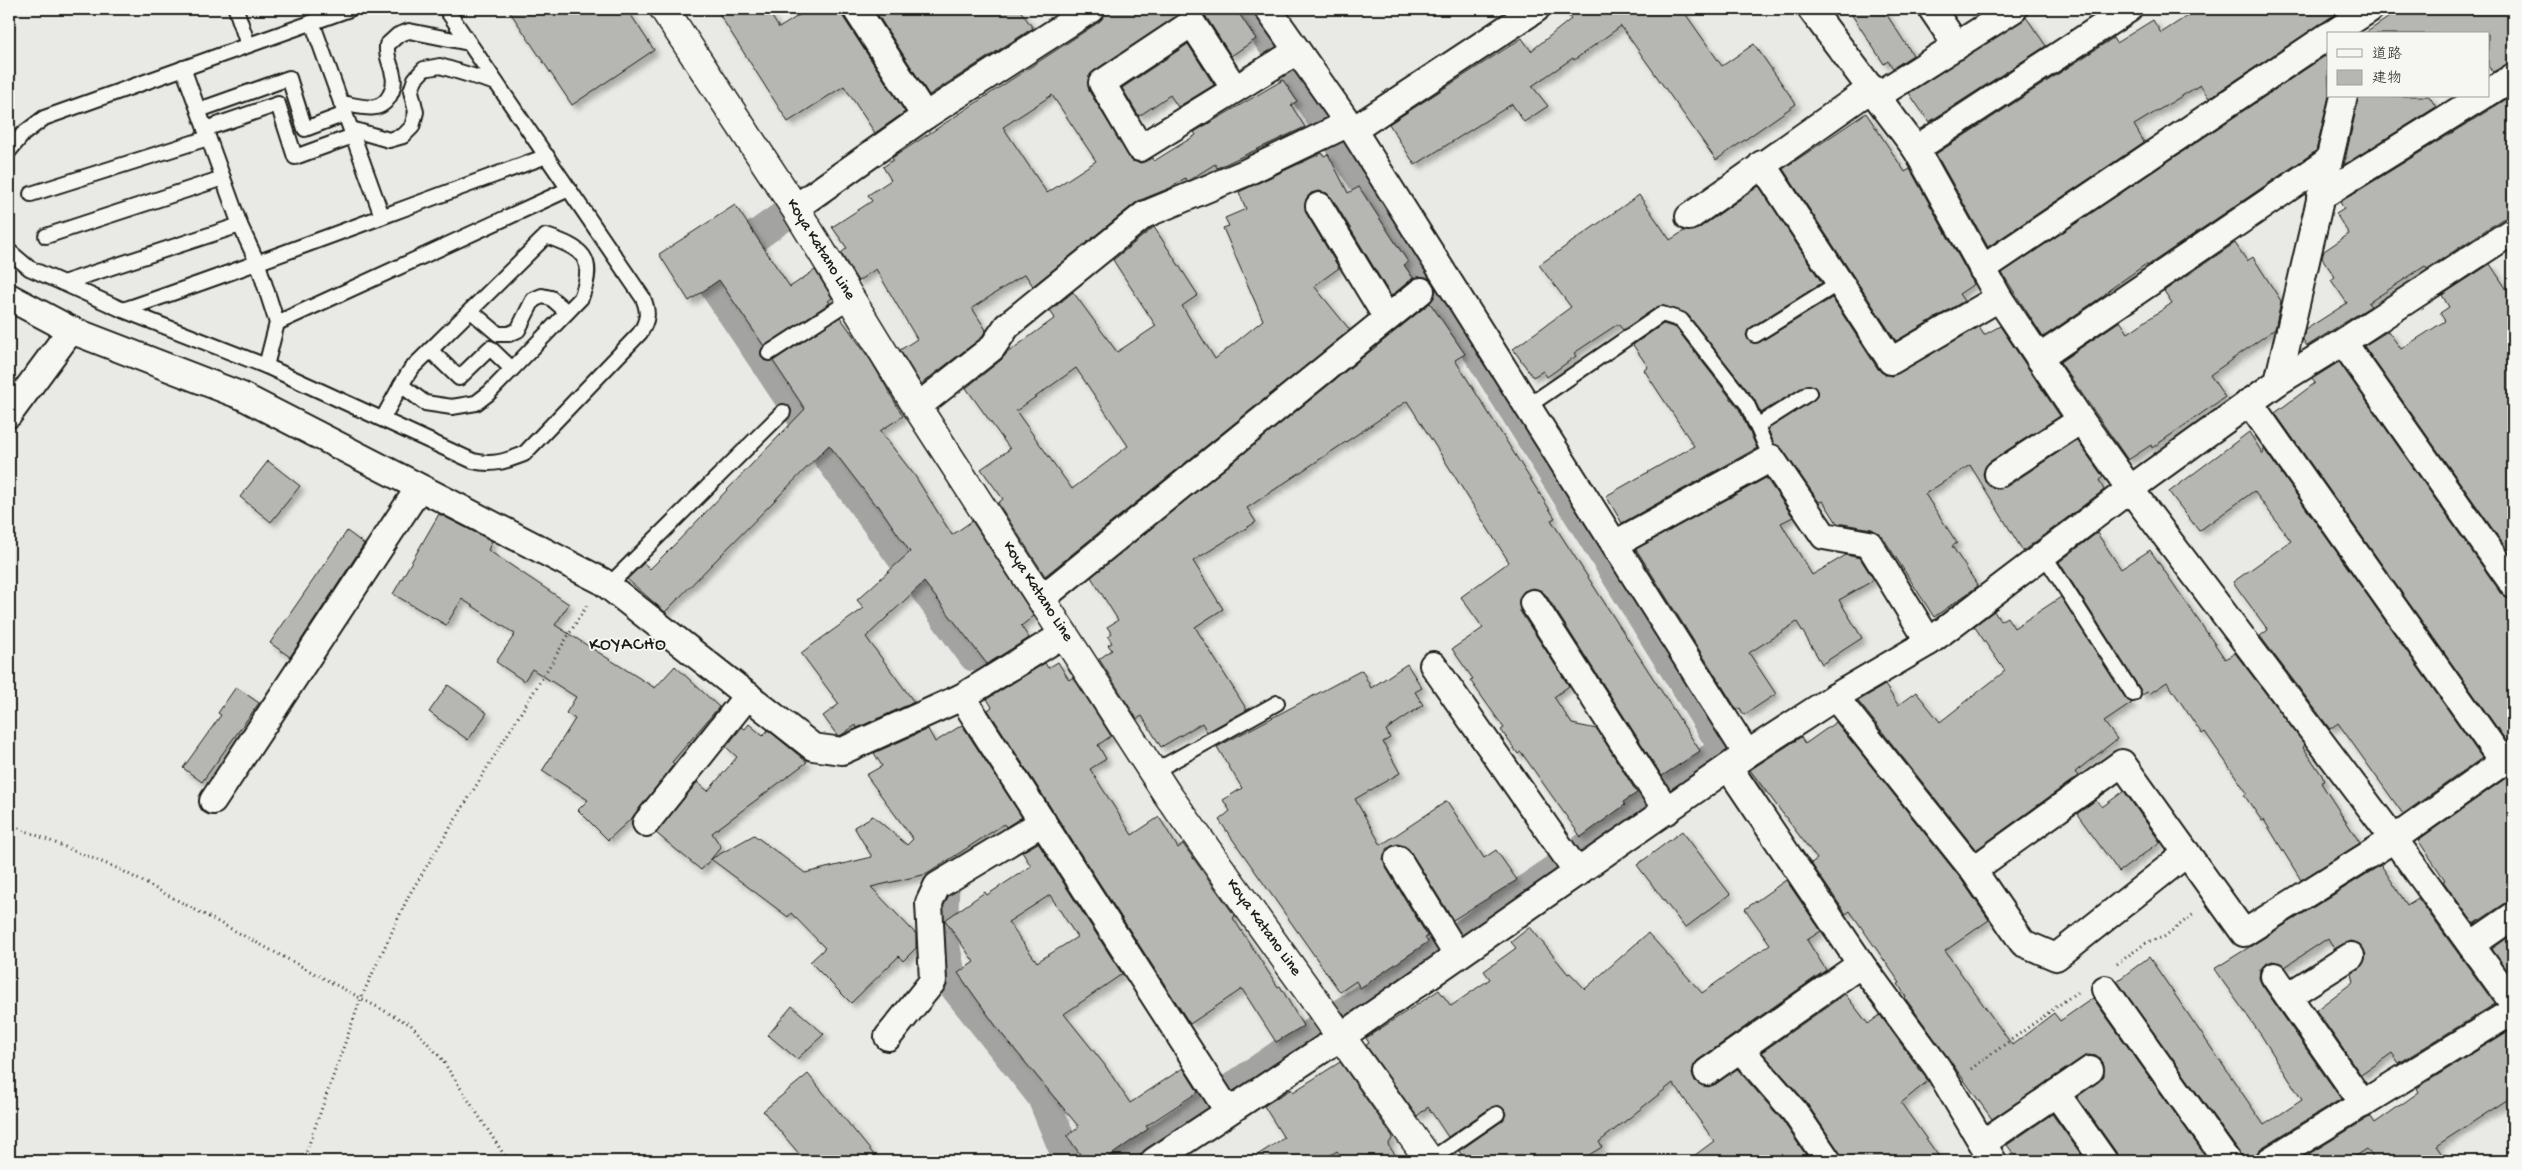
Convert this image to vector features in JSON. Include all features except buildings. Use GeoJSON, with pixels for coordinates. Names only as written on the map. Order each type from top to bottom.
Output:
{"type":"FeatureCollection","features":[{"type":"Feature","properties":{"kind":"main road","name":"Koya Katano Line"},"geometry":{"type":"LineString","coordinates":[[664,9],[794,208],[917,407],[1153,772],[1430,1161]]}},
{"type":"Feature","properties":{"kind":"street"},"geometry":{"type":"LineString","coordinates":[[856,9],[925,116]]}},
{"type":"Feature","properties":{"kind":"street"},"geometry":{"type":"LineString","coordinates":[[794,208],[925,116],[1091,9]]}},
{"type":"Feature","properties":{"kind":"street"},"geometry":{"type":"LineString","coordinates":[[1268,9],[1287,57],[1341,129],[1528,406],[1615,544],[1737,762],[1861,964],[1937,1067],[1991,1150],[2056,1093],[2090,1070]]}},
{"type":"Feature","properties":{"kind":"street"},"geometry":{"type":"LineString","coordinates":[[917,407],[992,348],[1007,326],[1144,216],[1341,129],[1536,9]]}},
{"type":"Feature","properties":{"kind":"street"},"geometry":{"type":"LineString","coordinates":[[1811,9],[1916,149],[1999,298],[2080,420],[2130,490],[2394,839],[2513,1003]]}},
{"type":"Feature","properties":{"kind":"street"},"geometry":{"type":"LineString","coordinates":[[1932,9],[1957,46]]}},
{"type":"Feature","properties":{"kind":"street"},"geometry":{"type":"LineString","coordinates":[[1689,217],[1762,164],[1874,92],[1957,46],[2014,9]]}},
{"type":"Feature","properties":{"kind":"street"},"geometry":{"type":"LineString","coordinates":[[1916,149],[2114,12]]}},
{"type":"Feature","properties":{"kind":"street"},"geometry":{"type":"LineString","coordinates":[[2336,32],[2365,16]]}},
{"type":"Feature","properties":{"kind":"street"},"geometry":{"type":"LineString","coordinates":[[1235,89],[1192,23],[1102,83],[1140,148],[1287,57]]}},
{"type":"Feature","properties":{"kind":"street"},"geometry":{"type":"LineString","coordinates":[[1982,269],[2327,37]]}},
{"type":"Feature","properties":{"kind":"street"},"geometry":{"type":"LineString","coordinates":[[2490,92],[2513,77]]}},
{"type":"Feature","properties":{"kind":"street"},"geometry":{"type":"LineString","coordinates":[[2278,382],[2344,98]]}},
{"type":"Feature","properties":{"kind":"street"},"geometry":{"type":"LineString","coordinates":[[2320,197],[2479,98]]}},
{"type":"Feature","properties":{"kind":"street"},"geometry":{"type":"LineString","coordinates":[[2038,358],[2328,161]]}},
{"type":"Feature","properties":{"kind":"street"},"geometry":{"type":"LineString","coordinates":[[1762,164],[1891,361],[1999,298]]}},
{"type":"Feature","properties":{"kind":"street"},"geometry":{"type":"LineString","coordinates":[[1319,206],[1386,318]]}},
{"type":"Feature","properties":{"kind":"street"},"geometry":{"type":"LineString","coordinates":[[1154,1161],[1228,1110],[1332,1023],[1451,945],[1660,802],[1737,762],[1835,697],[1929,642],[2249,402],[2513,231]]}},
{"type":"Feature","properties":{"kind":"street"},"geometry":{"type":"LineString","coordinates":[[1041,599],[1421,291]]}},
{"type":"Feature","properties":{"kind":"street"},"geometry":{"type":"LineString","coordinates":[[9,297],[71,330],[242,396],[605,584],[813,747],[842,751],[962,697],[1064,634]]}},
{"type":"Feature","properties":{"kind":"street"},"geometry":{"type":"LineString","coordinates":[[9,414],[71,330]]}},
{"type":"Feature","properties":{"kind":"street"},"geometry":{"type":"LineString","coordinates":[[2344,342],[2513,584]]}},
{"type":"Feature","properties":{"kind":"street"},"geometry":{"type":"LineString","coordinates":[[1973,870],[2122,763],[2244,933],[2394,839],[2508,758],[2249,402]]}},
{"type":"Feature","properties":{"kind":"street"},"geometry":{"type":"LineString","coordinates":[[1998,474],[2080,420]]}},
{"type":"Feature","properties":{"kind":"street"},"geometry":{"type":"LineString","coordinates":[[1615,544],[1772,458],[1824,536],[1868,544],[1929,642]]}},
{"type":"Feature","properties":{"kind":"street"},"geometry":{"type":"LineString","coordinates":[[213,801],[419,488]]}},
{"type":"Feature","properties":{"kind":"street"},"geometry":{"type":"LineString","coordinates":[[1533,603],[1660,802]]}},
{"type":"Feature","properties":{"kind":"street"},"geometry":{"type":"LineString","coordinates":[[1433,665],[1571,863]]}},
{"type":"Feature","properties":{"kind":"street"},"geometry":{"type":"LineString","coordinates":[[646,823],[748,695]]}},
{"type":"Feature","properties":{"kind":"street"},"geometry":{"type":"LineString","coordinates":[[962,697],[1228,1110]]}},
{"type":"Feature","properties":{"kind":"street"},"geometry":{"type":"LineString","coordinates":[[1835,697],[1973,870],[2023,943],[2056,957],[2187,853]]}},
{"type":"Feature","properties":{"kind":"street"},"geometry":{"type":"LineString","coordinates":[[888,1037],[932,981],[929,904],[937,886],[1043,822]]}},
{"type":"Feature","properties":{"kind":"street"},"geometry":{"type":"LineString","coordinates":[[1398,859],[1451,945]]}},
{"type":"Feature","properties":{"kind":"street"},"geometry":{"type":"LineString","coordinates":[[2471,945],[2513,916]]}},
{"type":"Feature","properties":{"kind":"street"},"geometry":{"type":"LineString","coordinates":[[2351,956],[2281,986],[2362,1104]]}},
{"type":"Feature","properties":{"kind":"street"},"geometry":{"type":"LineString","coordinates":[[1707,1072],[1861,964]]}},
{"type":"Feature","properties":{"kind":"street"},"geometry":{"type":"LineString","coordinates":[[2105,988],[2227,1161]]}},
{"type":"Feature","properties":{"kind":"street"},"geometry":{"type":"LineString","coordinates":[[2269,1161],[2513,1010]]}},
{"type":"Feature","properties":{"kind":"street"},"geometry":{"type":"LineString","coordinates":[[1740,1049],[1794,1111],[1828,1161]]}},
{"type":"Feature","properties":{"kind":"street"},"geometry":{"type":"LineString","coordinates":[[2056,1093],[2104,1161]]}},
{"type":"Feature","properties":{"kind":"lane"},"geometry":{"type":"LineString","coordinates":[[236,9],[248,45]]}},
{"type":"Feature","properties":{"kind":"lane"},"geometry":{"type":"LineString","coordinates":[[9,151],[23,134],[44,118],[350,9]]}},
{"type":"Feature","properties":{"kind":"lane"},"geometry":{"type":"LineString","coordinates":[[9,251],[30,268],[63,283],[123,310],[266,366],[383,418],[473,461],[487,464],[501,463],[524,454],[640,333],[646,323],[648,310],[643,298],[446,9]]}},
{"type":"Feature","properties":{"kind":"lane"},"geometry":{"type":"LineString","coordinates":[[312,22],[382,216]]}},
{"type":"Feature","properties":{"kind":"lane"},"geometry":{"type":"LineString","coordinates":[[199,110],[289,78],[305,129],[343,108],[374,109],[386,104],[393,90],[394,76],[386,58],[387,45],[398,35],[409,31],[469,43]]}},
{"type":"Feature","properties":{"kind":"lane"},"geometry":{"type":"LineString","coordinates":[[32,194],[207,133],[278,104],[295,157],[352,133],[389,140],[403,136],[412,127],[416,112],[411,91],[415,79],[424,69],[440,66],[496,82]]}},
{"type":"Feature","properties":{"kind":"lane"},"geometry":{"type":"LineString","coordinates":[[183,68],[240,225],[258,264],[277,323],[266,366]]}},
{"type":"Feature","properties":{"kind":"lane"},"geometry":{"type":"LineString","coordinates":[[123,310],[258,264],[382,216],[547,156]]}},
{"type":"Feature","properties":{"kind":"lane"},"geometry":{"type":"LineString","coordinates":[[46,236],[223,178]]}},
{"type":"Feature","properties":{"kind":"lane"},"geometry":{"type":"LineString","coordinates":[[277,323],[569,189]]}},
{"type":"Feature","properties":{"kind":"lane"},"geometry":{"type":"LineString","coordinates":[[63,283],[240,225]]}},
{"type":"Feature","properties":{"kind":"lane"},"geometry":{"type":"LineString","coordinates":[[383,418],[401,385],[411,370],[546,236],[573,245],[584,256],[587,271],[586,286],[581,298],[476,403],[452,407],[425,403],[401,385]]}},
{"type":"Feature","properties":{"kind":"lane"},"geometry":{"type":"LineString","coordinates":[[1755,335],[1840,282]]}},
{"type":"Feature","properties":{"kind":"lane"},"geometry":{"type":"LineString","coordinates":[[470,311],[498,334],[509,334],[518,330],[533,300],[542,296],[551,298],[567,312]]}},
{"type":"Feature","properties":{"kind":"lane"},"geometry":{"type":"LineString","coordinates":[[769,353],[851,300]]}},
{"type":"Feature","properties":{"kind":"lane"},"geometry":{"type":"LineString","coordinates":[[1528,406],[1662,314],[1681,320],[1747,404],[1772,458]]}},
{"type":"Feature","properties":{"kind":"lane"},"geometry":{"type":"LineString","coordinates":[[430,350],[459,378],[490,348],[512,369]]}},
{"type":"Feature","properties":{"kind":"lane"},"geometry":{"type":"LineString","coordinates":[[1757,426],[1810,393]]}},
{"type":"Feature","properties":{"kind":"lane"},"geometry":{"type":"LineString","coordinates":[[605,584],[783,412]]}},
{"type":"Feature","properties":{"kind":"lane"},"geometry":{"type":"LineString","coordinates":[[2044,555],[2133,694]]}},
{"type":"Feature","properties":{"kind":"lane"},"geometry":{"type":"LineString","coordinates":[[1153,772],[1277,703]]}},
{"type":"Feature","properties":{"kind":"lane"},"geometry":{"type":"LineString","coordinates":[[1430,1161],[1497,1114]]}},
{"type":"Feature","properties":{"kind":"path"},"geometry":{"type":"LineString","coordinates":[[303,1161],[361,998],[409,895],[605,584]]}},
{"type":"Feature","properties":{"kind":"path"},"geometry":{"type":"LineString","coordinates":[[9,824],[119,869],[411,1025],[441,1058],[508,1161]]}},
{"type":"Feature","properties":{"kind":"waterway"},"geometry":{"type":"LineString","coordinates":[[1249,9],[1480,355],[1725,749],[1752,786]]}},
{"type":"Feature","properties":{"kind":"waterway"},"geometry":{"type":"LineString","coordinates":[[819,191],[705,272],[831,460],[974,656]]}},
{"type":"Feature","properties":{"kind":"waterway"},"geometry":{"type":"LineString","coordinates":[[1126,1161],[1318,1029],[1463,935],[1725,749]]}},
{"type":"Feature","properties":{"kind":"waterway"},"geometry":{"type":"LineString","coordinates":[[944,887],[942,933],[952,983],[1042,1096],[1069,1161]]}},
{"type":"Feature","properties":{"kind":"district","name":"KOYACHO"},"geometry":{"type":"Point","coordinates":[628,645]}}]}
